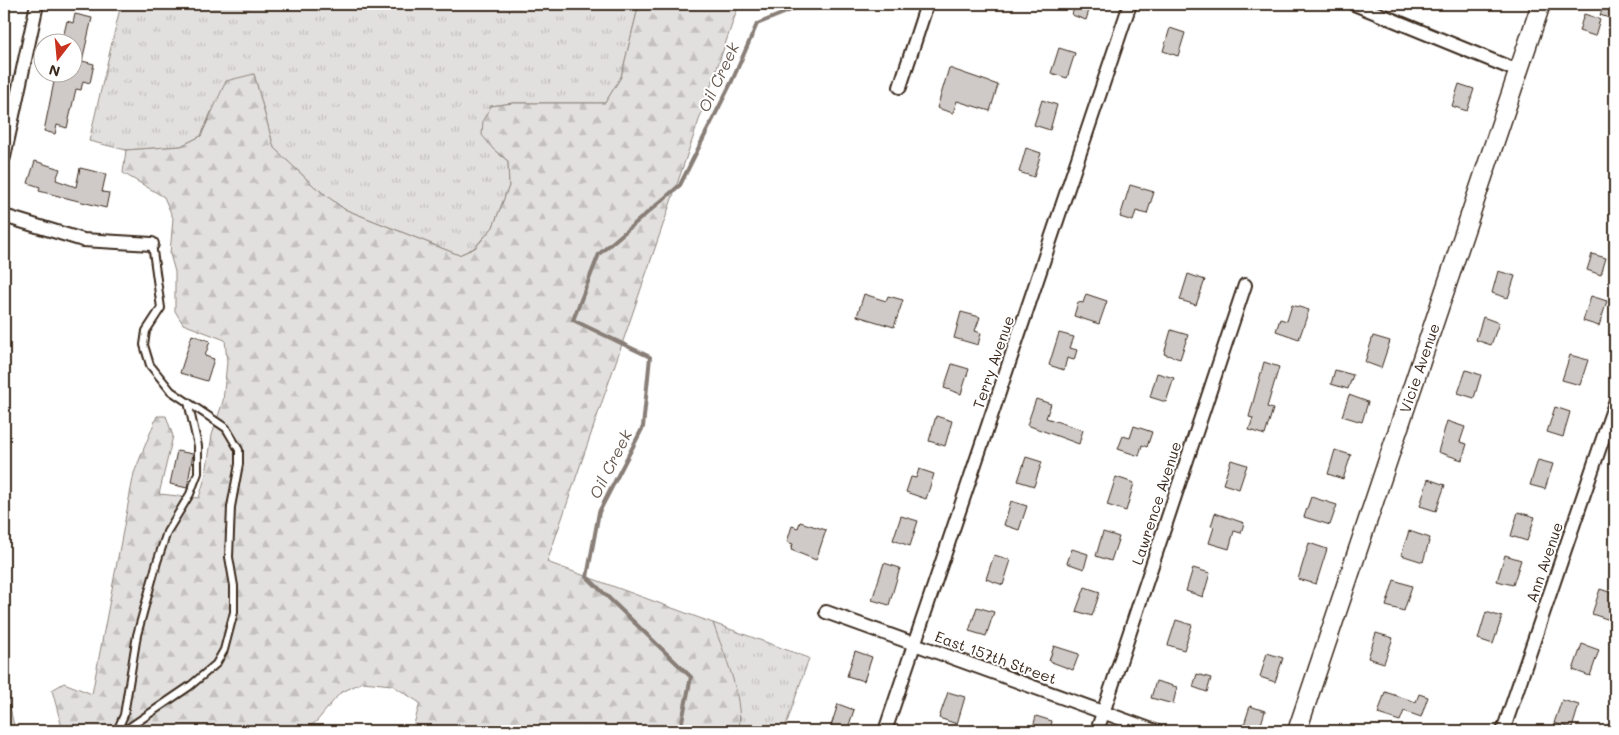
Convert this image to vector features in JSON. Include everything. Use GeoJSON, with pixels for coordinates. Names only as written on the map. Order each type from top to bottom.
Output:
{"type":"FeatureCollection","features":[{"type":"Feature","properties":{"kind":"street"},"geometry":{"type":"LineString","coordinates":[[4,157],[37,4]]}},
{"type":"Feature","properties":{"kind":"street"},"geometry":{"type":"LineString","coordinates":[[900,87],[927,4]]}},
{"type":"Feature","properties":{"kind":"street","name":"Terry Avenue"},"geometry":{"type":"LineString","coordinates":[[885,731],[1104,88],[1130,4]]}},
{"type":"Feature","properties":{"kind":"street"},"geometry":{"type":"LineString","coordinates":[[1354,4],[1518,71]]}},
{"type":"Feature","properties":{"kind":"street","name":"Vicie Avenue"},"geometry":{"type":"LineString","coordinates":[[1297,731],[1541,4]]}},
{"type":"Feature","properties":{"kind":"street"},"geometry":{"type":"LineString","coordinates":[[4,216],[82,240],[152,244]]}},
{"type":"Feature","properties":{"kind":"street","name":"Lawrence Avenue"},"geometry":{"type":"LineString","coordinates":[[1097,731],[1245,285]]}},
{"type":"Feature","properties":{"kind":"street","name":"Ann Avenue"},"geometry":{"type":"LineString","coordinates":[[1504,731],[1615,402]]}},
{"type":"Feature","properties":{"kind":"street","name":"East 157th Street"},"geometry":{"type":"LineString","coordinates":[[826,612],[1155,731]]}},
{"type":"Feature","properties":{"kind":"lane"},"geometry":{"type":"LineString","coordinates":[[124,731],[190,686],[216,664],[224,650],[234,612],[234,586],[229,557],[231,507],[239,464],[239,450],[226,428],[171,391],[150,364],[144,345],[146,331],[161,308],[152,244]]}},
{"type":"Feature","properties":{"kind":"lane"},"geometry":{"type":"LineString","coordinates":[[117,731],[124,715],[137,635],[157,562],[167,532],[190,494],[198,473],[198,446],[188,402]]}},
{"type":"Feature","properties":{"kind":"green space"},"geometry":{"type":"Polygon","coordinates":[[[121,4],[639,4],[621,77],[605,103],[513,103],[491,106],[493,149],[508,161],[509,186],[493,227],[474,248],[459,255],[344,209],[315,187],[274,148],[254,74],[211,112],[201,136],[181,146],[126,150],[89,141],[121,4]]]}},
{"type":"Feature","properties":{"kind":"green space"},"geometry":{"type":"Polygon","coordinates":[[[639,4],[739,4],[547,562],[713,623],[728,662],[736,690],[740,717],[739,731],[412,731],[420,703],[392,685],[363,682],[340,693],[316,722],[302,731],[252,731],[219,726],[182,726],[157,731],[63,731],[52,690],[64,683],[92,694],[134,473],[157,416],[166,416],[173,436],[159,494],[199,498],[206,474],[212,435],[223,401],[227,362],[225,340],[183,324],[175,311],[175,272],[170,254],[173,218],[164,197],[123,173],[126,150],[181,146],[201,136],[226,81],[254,74],[274,148],[315,187],[344,209],[459,255],[475,248],[493,227],[509,186],[508,161],[493,149],[482,135],[483,120],[491,106],[513,103],[605,103],[621,77],[639,4]]]}},
{"type":"Feature","properties":{"kind":"green space"},"geometry":{"type":"Polygon","coordinates":[[[713,623],[809,658],[784,731],[739,731],[740,717],[713,623]]]}},
{"type":"Feature","properties":{"kind":"green space"},"geometry":{"type":"Polygon","coordinates":[[[4,679],[15,731],[4,731],[4,679]]]}},
{"type":"Feature","properties":{"kind":"building"},"geometry":{"type":"Polygon","coordinates":[[[1075,4],[1091,4],[1086,20],[1072,15],[1075,4]]]}},
{"type":"Feature","properties":{"kind":"building"},"geometry":{"type":"Polygon","coordinates":[[[1604,4],[1615,7],[1615,20],[1600,15],[1604,4]]]}},
{"type":"Feature","properties":{"kind":"building"},"geometry":{"type":"Polygon","coordinates":[[[75,14],[92,18],[82,61],[82,32],[64,32],[67,21],[73,23],[75,14]]]}},
{"type":"Feature","properties":{"kind":"building"},"geometry":{"type":"Polygon","coordinates":[[[1584,14],[1600,19],[1595,36],[1579,31],[1584,14]]]}},
{"type":"Feature","properties":{"kind":"building"},"geometry":{"type":"Polygon","coordinates":[[[1170,28],[1185,33],[1178,56],[1163,51],[1170,28]]]}},
{"type":"Feature","properties":{"kind":"building"},"geometry":{"type":"Polygon","coordinates":[[[1059,48],[1075,53],[1067,78],[1051,73],[1059,48]]]}},
{"type":"Feature","properties":{"kind":"building"},"geometry":{"type":"Polygon","coordinates":[[[82,61],[94,64],[90,83],[83,81],[81,90],[76,89],[67,128],[57,125],[55,134],[44,131],[54,82],[82,82],[82,61]]]}},
{"type":"Feature","properties":{"kind":"building"},"geometry":{"type":"Polygon","coordinates":[[[949,68],[998,85],[990,111],[957,101],[953,113],[937,108],[949,68]]]}},
{"type":"Feature","properties":{"kind":"building"},"geometry":{"type":"Polygon","coordinates":[[[1459,84],[1474,89],[1467,111],[1452,106],[1459,84]]]}},
{"type":"Feature","properties":{"kind":"building"},"geometry":{"type":"Polygon","coordinates":[[[1042,100],[1057,105],[1050,130],[1034,125],[1042,100]]]}},
{"type":"Feature","properties":{"kind":"building"},"geometry":{"type":"Polygon","coordinates":[[[1026,148],[1041,153],[1034,177],[1019,172],[1026,148]]]}},
{"type":"Feature","properties":{"kind":"building"},"geometry":{"type":"Polygon","coordinates":[[[35,161],[60,169],[56,180],[76,187],[80,168],[106,174],[102,192],[109,193],[106,208],[39,191],[40,187],[28,183],[35,161]]]}},
{"type":"Feature","properties":{"kind":"building"},"geometry":{"type":"Polygon","coordinates":[[[1130,185],[1154,192],[1147,214],[1136,211],[1133,221],[1120,217],[1130,185]]]}},
{"type":"Feature","properties":{"kind":"building"},"geometry":{"type":"Polygon","coordinates":[[[1592,254],[1606,258],[1601,275],[1587,270],[1592,254]]]}},
{"type":"Feature","properties":{"kind":"building"},"geometry":{"type":"Polygon","coordinates":[[[1498,271],[1515,276],[1508,298],[1492,293],[1498,271]]]}},
{"type":"Feature","properties":{"kind":"building"},"geometry":{"type":"Polygon","coordinates":[[[1188,274],[1205,280],[1196,305],[1180,300],[1188,274]]]}},
{"type":"Feature","properties":{"kind":"building"},"geometry":{"type":"Polygon","coordinates":[[[864,294],[886,301],[888,296],[903,300],[894,327],[857,316],[864,294]]]}},
{"type":"Feature","properties":{"kind":"building"},"geometry":{"type":"Polygon","coordinates":[[[1086,294],[1107,301],[1099,324],[1074,316],[1078,302],[1083,303],[1086,294]]]}},
{"type":"Feature","properties":{"kind":"building"},"geometry":{"type":"Polygon","coordinates":[[[1591,296],[1607,301],[1599,326],[1583,321],[1591,296]]]}},
{"type":"Feature","properties":{"kind":"building"},"geometry":{"type":"Polygon","coordinates":[[[1292,305],[1309,310],[1299,339],[1276,331],[1280,319],[1287,321],[1292,305]]]}},
{"type":"Feature","properties":{"kind":"building"},"geometry":{"type":"Polygon","coordinates":[[[961,312],[980,317],[975,331],[981,333],[978,345],[954,338],[961,312]]]}},
{"type":"Feature","properties":{"kind":"building"},"geometry":{"type":"Polygon","coordinates":[[[1483,317],[1499,323],[1491,345],[1476,340],[1483,317]]]}},
{"type":"Feature","properties":{"kind":"building"},"geometry":{"type":"Polygon","coordinates":[[[1171,330],[1188,335],[1180,359],[1164,354],[1171,330]]]}},
{"type":"Feature","properties":{"kind":"building"},"geometry":{"type":"Polygon","coordinates":[[[1059,333],[1074,337],[1070,348],[1077,350],[1074,360],[1067,358],[1064,370],[1049,365],[1059,333]]]}},
{"type":"Feature","properties":{"kind":"building"},"geometry":{"type":"Polygon","coordinates":[[[192,335],[210,341],[205,356],[214,359],[207,381],[180,373],[192,335]]]}},
{"type":"Feature","properties":{"kind":"building"},"geometry":{"type":"Polygon","coordinates":[[[1373,336],[1390,341],[1381,368],[1365,362],[1373,336]]]}},
{"type":"Feature","properties":{"kind":"building"},"geometry":{"type":"Polygon","coordinates":[[[1570,355],[1588,360],[1580,385],[1562,380],[1570,355]]]}},
{"type":"Feature","properties":{"kind":"building"},"geometry":{"type":"Polygon","coordinates":[[[1264,362],[1279,367],[1267,407],[1273,409],[1265,435],[1249,430],[1253,418],[1249,417],[1264,362]]]}},
{"type":"Feature","properties":{"kind":"building"},"geometry":{"type":"Polygon","coordinates":[[[952,364],[969,369],[961,394],[944,388],[952,364]]]}},
{"type":"Feature","properties":{"kind":"building"},"geometry":{"type":"Polygon","coordinates":[[[1335,370],[1353,375],[1348,389],[1331,384],[1335,370]]]}},
{"type":"Feature","properties":{"kind":"building"},"geometry":{"type":"Polygon","coordinates":[[[1466,370],[1481,375],[1474,398],[1458,393],[1466,370]]]}},
{"type":"Feature","properties":{"kind":"building"},"geometry":{"type":"Polygon","coordinates":[[[1157,373],[1174,378],[1166,402],[1150,397],[1157,373]]]}},
{"type":"Feature","properties":{"kind":"building"},"geometry":{"type":"Polygon","coordinates":[[[1349,395],[1368,402],[1362,422],[1342,416],[1349,395]]]}},
{"type":"Feature","properties":{"kind":"building"},"geometry":{"type":"Polygon","coordinates":[[[1036,399],[1051,404],[1046,418],[1083,430],[1079,444],[1027,425],[1036,399]]]}},
{"type":"Feature","properties":{"kind":"building"},"geometry":{"type":"Polygon","coordinates":[[[1555,407],[1570,412],[1563,437],[1547,432],[1555,407]]]}},
{"type":"Feature","properties":{"kind":"building"},"geometry":{"type":"Polygon","coordinates":[[[936,416],[952,421],[945,446],[929,441],[936,416]]]}},
{"type":"Feature","properties":{"kind":"building"},"geometry":{"type":"Polygon","coordinates":[[[1447,421],[1465,427],[1460,442],[1467,444],[1462,460],[1438,452],[1447,421]]]}},
{"type":"Feature","properties":{"kind":"building"},"geometry":{"type":"Polygon","coordinates":[[[1134,426],[1152,432],[1147,447],[1142,445],[1139,456],[1118,449],[1123,436],[1130,438],[1134,426]]]}},
{"type":"Feature","properties":{"kind":"building"},"geometry":{"type":"Polygon","coordinates":[[[1335,450],[1351,455],[1343,479],[1328,474],[1335,450]]]}},
{"type":"Feature","properties":{"kind":"building"},"geometry":{"type":"Polygon","coordinates":[[[177,451],[193,454],[187,488],[170,484],[177,451]]]}},
{"type":"Feature","properties":{"kind":"building"},"geometry":{"type":"Polygon","coordinates":[[[1026,457],[1042,462],[1034,486],[1018,481],[1026,457]]]}},
{"type":"Feature","properties":{"kind":"building"},"geometry":{"type":"Polygon","coordinates":[[[1231,460],[1247,465],[1239,489],[1223,484],[1231,460]]]}},
{"type":"Feature","properties":{"kind":"building"},"geometry":{"type":"Polygon","coordinates":[[[1538,460],[1553,464],[1545,489],[1530,485],[1538,460]]]}},
{"type":"Feature","properties":{"kind":"building"},"geometry":{"type":"Polygon","coordinates":[[[919,469],[934,474],[926,499],[906,492],[911,477],[916,478],[919,469]]]}},
{"type":"Feature","properties":{"kind":"building"},"geometry":{"type":"Polygon","coordinates":[[[1116,477],[1134,483],[1126,511],[1107,505],[1116,477]]]}},
{"type":"Feature","properties":{"kind":"building"},"geometry":{"type":"Polygon","coordinates":[[[1428,479],[1445,485],[1436,511],[1420,506],[1428,479]]]}},
{"type":"Feature","properties":{"kind":"building"},"geometry":{"type":"Polygon","coordinates":[[[1311,497],[1337,505],[1330,525],[1304,517],[1311,497]]]}},
{"type":"Feature","properties":{"kind":"building"},"geometry":{"type":"Polygon","coordinates":[[[1011,501],[1027,506],[1019,530],[1004,525],[1011,501]]]}},
{"type":"Feature","properties":{"kind":"building"},"geometry":{"type":"Polygon","coordinates":[[[1518,512],[1535,517],[1527,541],[1511,536],[1518,512]]]}},
{"type":"Feature","properties":{"kind":"building"},"geometry":{"type":"Polygon","coordinates":[[[1215,513],[1244,523],[1241,533],[1234,531],[1229,549],[1209,543],[1214,527],[1211,526],[1215,513]]]}},
{"type":"Feature","properties":{"kind":"building"},"geometry":{"type":"Polygon","coordinates":[[[901,516],[918,521],[910,546],[893,540],[901,516]]]}},
{"type":"Feature","properties":{"kind":"building"},"geometry":{"type":"Polygon","coordinates":[[[800,522],[826,530],[816,560],[791,550],[793,544],[787,542],[792,526],[798,528],[800,522]]]}},
{"type":"Feature","properties":{"kind":"building"},"geometry":{"type":"Polygon","coordinates":[[[1409,531],[1430,538],[1423,562],[1401,555],[1409,531]]]}},
{"type":"Feature","properties":{"kind":"building"},"geometry":{"type":"Polygon","coordinates":[[[1103,532],[1119,537],[1111,561],[1096,556],[1103,532]]]}},
{"type":"Feature","properties":{"kind":"building"},"geometry":{"type":"Polygon","coordinates":[[[1309,543],[1327,549],[1316,584],[1298,579],[1309,543]]]}},
{"type":"Feature","properties":{"kind":"building"},"geometry":{"type":"Polygon","coordinates":[[[1072,549],[1088,554],[1084,569],[1067,563],[1072,549]]]}},
{"type":"Feature","properties":{"kind":"building"},"geometry":{"type":"Polygon","coordinates":[[[994,555],[1011,560],[1003,585],[986,579],[994,555]]]}},
{"type":"Feature","properties":{"kind":"building"},"geometry":{"type":"Polygon","coordinates":[[[1505,555],[1521,560],[1513,585],[1497,581],[1505,555]]]}},
{"type":"Feature","properties":{"kind":"building"},"geometry":{"type":"Polygon","coordinates":[[[884,563],[900,568],[889,605],[872,600],[884,563]]]}},
{"type":"Feature","properties":{"kind":"building"},"geometry":{"type":"Polygon","coordinates":[[[1193,568],[1210,573],[1203,597],[1186,591],[1193,568]]]}},
{"type":"Feature","properties":{"kind":"building"},"geometry":{"type":"Polygon","coordinates":[[[1394,580],[1412,586],[1404,611],[1386,606],[1394,580]]]}},
{"type":"Feature","properties":{"kind":"building"},"geometry":{"type":"Polygon","coordinates":[[[1085,587],[1100,592],[1092,616],[1076,611],[1085,587]]]}},
{"type":"Feature","properties":{"kind":"building"},"geometry":{"type":"Polygon","coordinates":[[[1600,589],[1615,594],[1610,620],[1592,614],[1600,589]]]}},
{"type":"Feature","properties":{"kind":"building"},"geometry":{"type":"Polygon","coordinates":[[[977,607],[994,612],[986,636],[969,631],[977,607]]]}},
{"type":"Feature","properties":{"kind":"building"},"geometry":{"type":"Polygon","coordinates":[[[1486,612],[1502,617],[1493,644],[1478,639],[1486,612]]]}},
{"type":"Feature","properties":{"kind":"building"},"geometry":{"type":"Polygon","coordinates":[[[1176,620],[1192,625],[1184,650],[1168,645],[1176,620]]]}},
{"type":"Feature","properties":{"kind":"building"},"geometry":{"type":"Polygon","coordinates":[[[1376,633],[1393,638],[1384,663],[1368,658],[1376,633]]]}},
{"type":"Feature","properties":{"kind":"building"},"geometry":{"type":"Polygon","coordinates":[[[1582,644],[1599,650],[1590,676],[1573,670],[1582,644]]]}},
{"type":"Feature","properties":{"kind":"building"},"geometry":{"type":"Polygon","coordinates":[[[1054,646],[1079,654],[1073,670],[1049,661],[1054,646]]]}},
{"type":"Feature","properties":{"kind":"building"},"geometry":{"type":"Polygon","coordinates":[[[855,651],[872,657],[864,681],[847,676],[855,651]]]}},
{"type":"Feature","properties":{"kind":"building"},"geometry":{"type":"Polygon","coordinates":[[[1267,653],[1283,658],[1275,682],[1260,677],[1267,653]]]}},
{"type":"Feature","properties":{"kind":"building"},"geometry":{"type":"Polygon","coordinates":[[[1197,674],[1211,678],[1207,692],[1193,687],[1197,674]]]}},
{"type":"Feature","properties":{"kind":"building"},"geometry":{"type":"Polygon","coordinates":[[[1156,681],[1177,687],[1173,704],[1151,698],[1156,681]]]}},
{"type":"Feature","properties":{"kind":"building"},"geometry":{"type":"Polygon","coordinates":[[[948,692],[965,697],[957,724],[939,718],[948,692]]]}},
{"type":"Feature","properties":{"kind":"building"},"geometry":{"type":"Polygon","coordinates":[[[1385,692],[1416,702],[1419,694],[1428,697],[1421,717],[1404,711],[1400,721],[1378,714],[1385,692]]]}},
{"type":"Feature","properties":{"kind":"building"},"geometry":{"type":"Polygon","coordinates":[[[1562,700],[1579,705],[1572,728],[1554,723],[1562,700]]]}},
{"type":"Feature","properties":{"kind":"building"},"geometry":{"type":"Polygon","coordinates":[[[838,704],[854,710],[847,731],[830,729],[838,704]]]}},
{"type":"Feature","properties":{"kind":"building"},"geometry":{"type":"Polygon","coordinates":[[[1250,706],[1265,711],[1259,731],[1242,731],[1250,706]]]}},
{"type":"Feature","properties":{"kind":"building"},"geometry":{"type":"Polygon","coordinates":[[[1036,716],[1052,721],[1050,731],[1032,731],[1036,716]]]}},
{"type":"Feature","properties":{"kind":"waterway","name":"Oil Creek"},"geometry":{"type":"LineString","coordinates":[[680,731],[691,677],[587,577],[599,512],[643,427],[650,357],[573,320],[599,254],[680,185],[732,81],[757,24],[806,4]]}}]}
